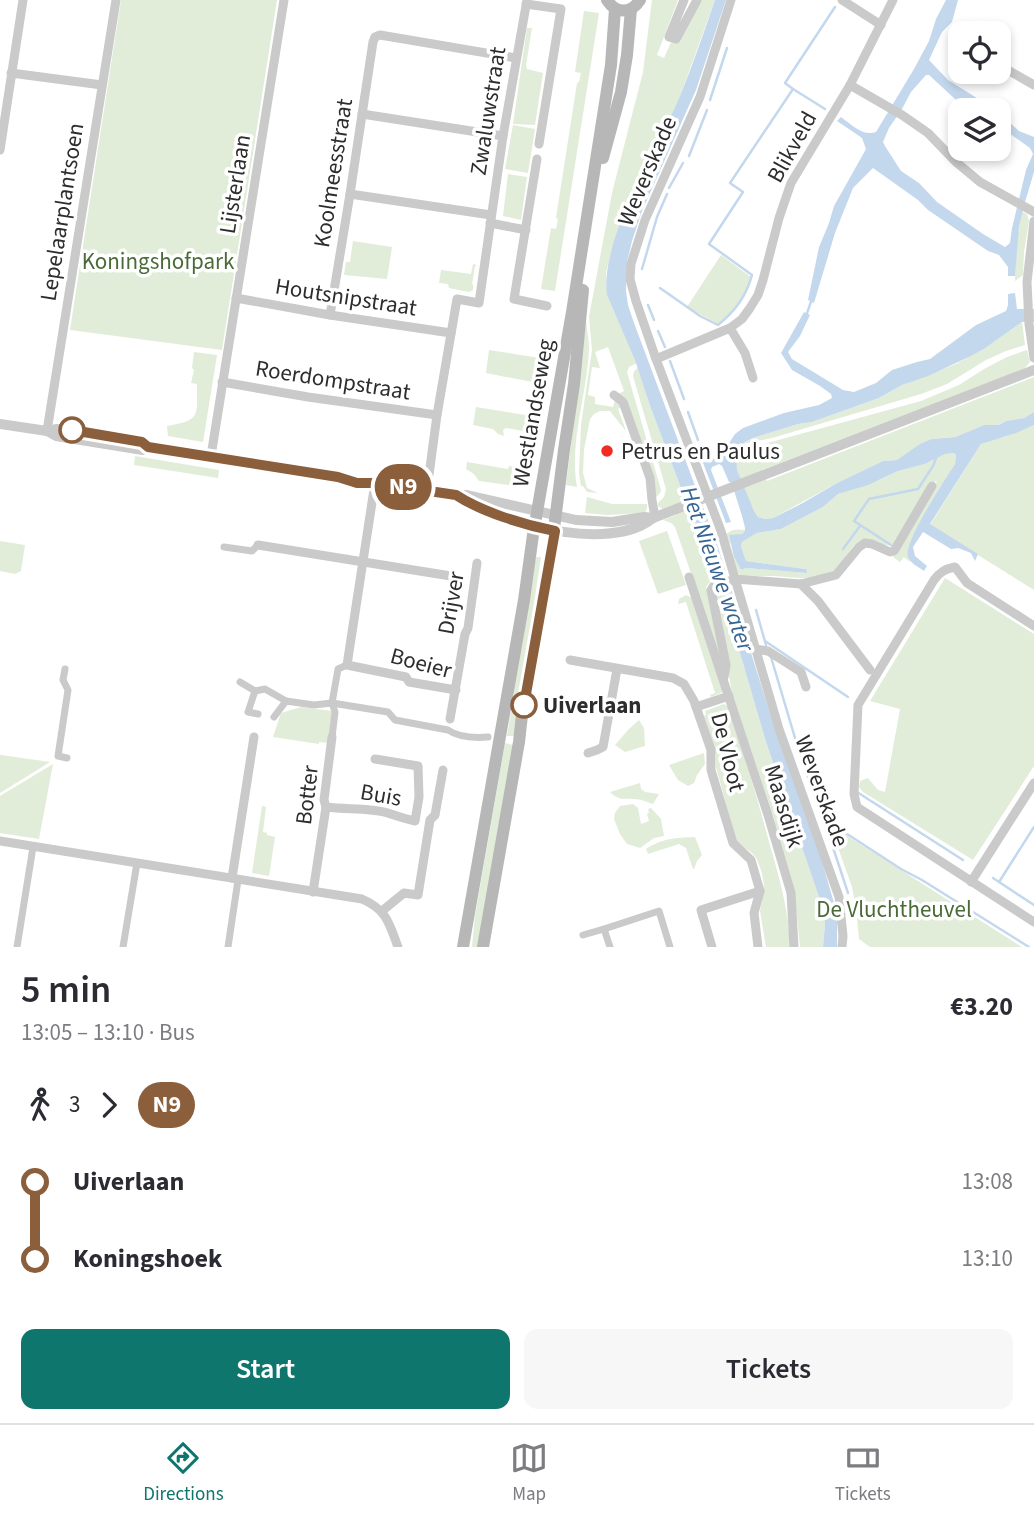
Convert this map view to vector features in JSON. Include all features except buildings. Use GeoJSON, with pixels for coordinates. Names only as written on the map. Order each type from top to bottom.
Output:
{"type":"FeatureCollection","features":[{"type":"Feature","properties":{"kind":"main road"},"geometry":{"type":"LineString","coordinates":[[611,4],[623,11],[636,5]]}},
{"type":"Feature","properties":{"kind":"main road","name":"Westlandseweg"},"geometry":{"type":"LineString","coordinates":[[463,947],[524,600],[608,90],[614,39],[611,4]]}},
{"type":"Feature","properties":{"kind":"main road","name":"Westlandseweg"},"geometry":{"type":"LineString","coordinates":[[483,947],[555,531],[593,214],[601,167],[621,92],[636,5]]}},
{"type":"Feature","properties":{"kind":"street"},"geometry":{"type":"LineString","coordinates":[[0,150],[4,85],[11,73],[23,0]]}},
{"type":"Feature","properties":{"kind":"street","name":"Lepelaarplantsoen"},"geometry":{"type":"LineString","coordinates":[[47,431],[116,0]]}},
{"type":"Feature","properties":{"kind":"street","name":"Lijsterlaan"},"geometry":{"type":"LineString","coordinates":[[211,456],[284,0]]}},
{"type":"Feature","properties":{"kind":"street"},"geometry":{"type":"LineString","coordinates":[[684,0],[669,37],[676,39],[697,0]]}},
{"type":"Feature","properties":{"kind":"street","name":"Weverskade"},"geometry":{"type":"LineString","coordinates":[[732,0],[699,97],[645,220],[631,264],[630,279],[656,359],[705,486],[779,729],[839,897],[842,947]]}},
{"type":"Feature","properties":{"kind":"street"},"geometry":{"type":"LineString","coordinates":[[842,0],[881,25]]}},
{"type":"Feature","properties":{"kind":"street","name":"Blikveld"},"geometry":{"type":"LineString","coordinates":[[656,359],[730,328],[742,319],[758,295],[790,183],[850,85],[893,0]]}},
{"type":"Feature","properties":{"kind":"street","name":"Zwaluwstraat"},"geometry":{"type":"LineString","coordinates":[[451,333],[457,299],[479,303],[526,2],[561,9],[538,144]]}},
{"type":"Feature","properties":{"kind":"street","name":"Koolmeesstraat"},"geometry":{"type":"LineString","coordinates":[[330,315],[375,37],[380,35],[516,58]]}},
{"type":"Feature","properties":{"kind":"street"},"geometry":{"type":"LineString","coordinates":[[1011,72],[1034,85]]}},
{"type":"Feature","properties":{"kind":"street"},"geometry":{"type":"LineString","coordinates":[[11,73],[102,85]]}},
{"type":"Feature","properties":{"kind":"street"},"geometry":{"type":"LineString","coordinates":[[850,85],[928,133],[980,182],[1034,212]]}},
{"type":"Feature","properties":{"kind":"street"},"geometry":{"type":"LineString","coordinates":[[362,114],[503,136]]}},
{"type":"Feature","properties":{"kind":"street"},"geometry":{"type":"LineString","coordinates":[[537,159],[514,299],[547,306]]}},
{"type":"Feature","properties":{"kind":"street"},"geometry":{"type":"LineString","coordinates":[[351,194],[491,219],[526,230]]}},
{"type":"Feature","properties":{"kind":"street"},"geometry":{"type":"LineString","coordinates":[[1034,221],[1027,282],[1034,358]]}},
{"type":"Feature","properties":{"kind":"street","name":"Houtsnipstraat"},"geometry":{"type":"LineString","coordinates":[[236,298],[451,333]]}},
{"type":"Feature","properties":{"kind":"street"},"geometry":{"type":"LineString","coordinates":[[730,328],[746,353],[753,378]]}},
{"type":"Feature","properties":{"kind":"street"},"geometry":{"type":"LineString","coordinates":[[427,490],[451,333]]}},
{"type":"Feature","properties":{"kind":"street"},"geometry":{"type":"LineString","coordinates":[[0,424],[47,431],[72,430],[142,442],[148,447],[338,477],[358,476],[375,483],[467,495],[556,516],[612,522],[654,517],[674,510],[1034,370]]}},
{"type":"Feature","properties":{"kind":"street","name":"Roerdompstraat"},"geometry":{"type":"LineString","coordinates":[[222,382],[437,415]]}},
{"type":"Feature","properties":{"kind":"street"},"geometry":{"type":"LineString","coordinates":[[614,395],[623,402],[650,478],[654,517]]}},
{"type":"Feature","properties":{"kind":"street"},"geometry":{"type":"LineString","coordinates":[[332,703],[338,670],[347,665],[375,483]]}},
{"type":"Feature","properties":{"kind":"street"},"geometry":{"type":"LineString","coordinates":[[733,580],[801,584],[836,575],[865,543],[894,551],[932,486]]}},
{"type":"Feature","properties":{"kind":"street"},"geometry":{"type":"LineString","coordinates":[[456,495],[465,501],[535,527],[574,534],[617,533],[643,526],[654,517]]}},
{"type":"Feature","properties":{"kind":"street"},"geometry":{"type":"LineString","coordinates":[[224,547],[253,551],[258,545],[457,577],[450,625]]}},
{"type":"Feature","properties":{"kind":"street","name":"Drijver"},"geometry":{"type":"LineString","coordinates":[[456,690],[477,563]]}},
{"type":"Feature","properties":{"kind":"street"},"geometry":{"type":"LineString","coordinates":[[1034,626],[967,583],[955,567],[947,568],[934,580],[858,705],[853,794],[857,807],[1034,922]]}},
{"type":"Feature","properties":{"kind":"street","name":"Maasdijk"},"geometry":{"type":"LineString","coordinates":[[689,577],[791,893],[794,947]]}},
{"type":"Feature","properties":{"kind":"street","name":"Maasdijk"},"geometry":{"type":"LineString","coordinates":[[723,678],[726,665],[711,590],[714,585],[733,580]]}},
{"type":"Feature","properties":{"kind":"street"},"geometry":{"type":"LineString","coordinates":[[801,584],[818,601],[870,670]]}},
{"type":"Feature","properties":{"kind":"street"},"geometry":{"type":"LineString","coordinates":[[755,649],[768,651],[801,672],[806,687]]}},
{"type":"Feature","properties":{"kind":"street","name":"De Vloot"},"geometry":{"type":"LineString","coordinates":[[570,660],[673,678],[684,684],[696,707],[711,750],[711,770],[733,842],[751,860],[760,891],[754,913],[758,947]]}},
{"type":"Feature","properties":{"kind":"street","name":"Boeier"},"geometry":{"type":"LineString","coordinates":[[347,665],[406,677],[409,682],[456,690],[448,730]]}},
{"type":"Feature","properties":{"kind":"street"},"geometry":{"type":"LineString","coordinates":[[588,753],[603,747],[617,668]]}},
{"type":"Feature","properties":{"kind":"street"},"geometry":{"type":"LineString","coordinates":[[65,669],[63,680],[68,690],[58,756],[67,758]]}},
{"type":"Feature","properties":{"kind":"street"},"geometry":{"type":"LineString","coordinates":[[240,682],[255,691],[264,690],[286,701],[314,705],[332,703],[388,712],[395,720],[448,730],[453,734],[488,737]]}},
{"type":"Feature","properties":{"kind":"street"},"geometry":{"type":"LineString","coordinates":[[255,691],[248,712],[258,714]]}},
{"type":"Feature","properties":{"kind":"street"},"geometry":{"type":"LineString","coordinates":[[696,707],[729,696]]}},
{"type":"Feature","properties":{"kind":"street"},"geometry":{"type":"LineString","coordinates":[[274,717],[286,701]]}},
{"type":"Feature","properties":{"kind":"street","name":"Botter"},"geometry":{"type":"LineString","coordinates":[[313,891],[326,807],[324,800],[335,712],[332,703]]}},
{"type":"Feature","properties":{"kind":"street"},"geometry":{"type":"LineString","coordinates":[[228,947],[254,737]]}},
{"type":"Feature","properties":{"kind":"street","name":"Buis"},"geometry":{"type":"LineString","coordinates":[[326,807],[389,814],[415,821],[419,797],[418,766],[375,759]]}},
{"type":"Feature","properties":{"kind":"street","name":"Buis"},"geometry":{"type":"LineString","coordinates":[[382,911],[404,893],[418,894],[430,820],[435,815],[443,770]]}},
{"type":"Feature","properties":{"kind":"street"},"geometry":{"type":"LineString","coordinates":[[971,882],[1034,783]]}},
{"type":"Feature","properties":{"kind":"street"},"geometry":{"type":"LineString","coordinates":[[0,841],[362,899],[382,911],[398,947]]}},
{"type":"Feature","properties":{"kind":"street"},"geometry":{"type":"LineString","coordinates":[[17,947],[33,847]]}},
{"type":"Feature","properties":{"kind":"street"},"geometry":{"type":"LineString","coordinates":[[123,947],[137,863]]}},
{"type":"Feature","properties":{"kind":"street"},"geometry":{"type":"LineString","coordinates":[[712,947],[701,910],[760,891]]}},
{"type":"Feature","properties":{"kind":"street"},"geometry":{"type":"LineString","coordinates":[[583,935],[659,911],[670,947]]}},
{"type":"Feature","properties":{"kind":"street"},"geometry":{"type":"LineString","coordinates":[[604,929],[610,947]]}},
{"type":"Feature","properties":{"kind":"green space","name":"Koningshofpark"},"geometry":{"type":"Polygon","coordinates":[[[121,0],[277,0],[222,350],[70,330],[121,0]]]}},
{"type":"Feature","properties":{"kind":"green space"},"geometry":{"type":"Polygon","coordinates":[[[652,0],[678,0],[657,55],[664,58],[672,40],[699,0],[715,0],[680,96],[622,221],[606,272],[607,295],[637,363],[629,367],[627,372],[661,490],[655,498],[618,394],[624,391],[608,347],[595,352],[600,368],[592,367],[588,395],[595,397],[595,404],[613,407],[615,400],[622,407],[618,409],[626,431],[610,411],[594,414],[590,419],[584,450],[583,473],[587,488],[598,493],[587,492],[581,486],[579,473],[581,425],[592,350],[589,317],[612,193],[643,72],[652,0]]]}},
{"type":"Feature","properties":{"kind":"green space"},"geometry":{"type":"Polygon","coordinates":[[[584,11],[599,13],[555,291],[541,289],[551,228],[556,229],[558,219],[556,218],[577,83],[581,73],[575,72],[584,11]]]}},
{"type":"Feature","properties":{"kind":"green space"},"geometry":{"type":"Polygon","coordinates":[[[527,28],[532,28],[527,69],[543,73],[535,125],[513,124],[527,28]]]}},
{"type":"Feature","properties":{"kind":"green space"},"geometry":{"type":"Polygon","coordinates":[[[513,125],[535,129],[528,173],[505,169],[513,125]]]}},
{"type":"Feature","properties":{"kind":"green space"},"geometry":{"type":"Polygon","coordinates":[[[508,174],[527,177],[521,220],[503,216],[508,174]]]}},
{"type":"Feature","properties":{"kind":"green space"},"geometry":{"type":"Polygon","coordinates":[[[1022,212],[1027,214],[1029,221],[1023,275],[1015,281],[1016,245],[1022,212]]]}},
{"type":"Feature","properties":{"kind":"green space"},"geometry":{"type":"Polygon","coordinates":[[[353,241],[392,247],[387,279],[344,275],[346,262],[350,262],[353,241]]]}},
{"type":"Feature","properties":{"kind":"green space"},"geometry":{"type":"Polygon","coordinates":[[[721,255],[751,277],[738,303],[718,324],[687,307],[721,255]]]}},
{"type":"Feature","properties":{"kind":"green space"},"geometry":{"type":"Polygon","coordinates":[[[473,264],[477,265],[473,290],[469,292],[449,288],[448,284],[439,283],[441,270],[471,274],[473,264]]]}},
{"type":"Feature","properties":{"kind":"green space"},"geometry":{"type":"Polygon","coordinates":[[[586,321],[589,349],[575,452],[577,487],[566,485],[586,321]]]}},
{"type":"Feature","properties":{"kind":"green space"},"geometry":{"type":"Polygon","coordinates":[[[1022,322],[1025,345],[986,360],[947,384],[772,438],[742,444],[753,438],[812,422],[879,398],[902,385],[956,364],[984,349],[1022,322]]]}},
{"type":"Feature","properties":{"kind":"green space"},"geometry":{"type":"Polygon","coordinates":[[[489,350],[546,359],[543,384],[486,373],[489,350]]]}},
{"type":"Feature","properties":{"kind":"green space"},"geometry":{"type":"Polygon","coordinates":[[[1027,350],[1030,362],[1024,369],[762,470],[767,481],[1034,377],[1034,412],[1024,418],[997,425],[984,425],[955,437],[932,439],[897,460],[883,461],[773,518],[758,517],[754,511],[737,474],[738,451],[921,401],[959,385],[1007,357],[1027,350]]]}},
{"type":"Feature","properties":{"kind":"green space"},"geometry":{"type":"Polygon","coordinates":[[[194,352],[217,355],[203,442],[168,436],[167,426],[186,422],[195,415],[197,384],[191,383],[194,352]]]}},
{"type":"Feature","properties":{"kind":"green space"},"geometry":{"type":"Polygon","coordinates":[[[638,368],[686,506],[718,578],[711,580],[706,587],[723,666],[675,527],[663,520],[676,515],[673,505],[663,509],[658,506],[666,489],[633,376],[638,368]]]}},
{"type":"Feature","properties":{"kind":"green space"},"geometry":{"type":"Polygon","coordinates":[[[476,407],[531,416],[532,413],[537,413],[534,433],[506,428],[503,430],[504,436],[493,429],[473,425],[476,407]]]}},
{"type":"Feature","properties":{"kind":"green space"},"geometry":{"type":"Polygon","coordinates":[[[1034,425],[1034,590],[930,525],[981,444],[1034,425]]]}},
{"type":"Feature","properties":{"kind":"green space"},"geometry":{"type":"Polygon","coordinates":[[[954,453],[955,464],[925,513],[912,541],[910,562],[904,557],[900,562],[893,557],[937,481],[930,483],[896,543],[885,545],[869,540],[860,541],[830,573],[806,578],[741,575],[736,572],[726,534],[728,532],[745,530],[730,544],[741,570],[746,568],[806,573],[806,569],[746,561],[742,542],[757,533],[781,529],[823,507],[838,494],[954,453]]]}},
{"type":"Feature","properties":{"kind":"green space"},"geometry":{"type":"Polygon","coordinates":[[[529,454],[527,475],[523,475],[515,486],[479,481],[466,469],[467,462],[508,469],[509,466],[526,469],[529,454]]]}},
{"type":"Feature","properties":{"kind":"green space"},"geometry":{"type":"Polygon","coordinates":[[[135,456],[219,470],[218,478],[134,465],[135,456]]]}},
{"type":"Feature","properties":{"kind":"green space"},"geometry":{"type":"Polygon","coordinates":[[[587,497],[612,504],[647,504],[647,508],[645,513],[585,513],[587,497]]]}},
{"type":"Feature","properties":{"kind":"green space"},"geometry":{"type":"Polygon","coordinates":[[[667,531],[686,585],[658,594],[639,541],[667,531]]]}},
{"type":"Feature","properties":{"kind":"green space"},"geometry":{"type":"Polygon","coordinates":[[[0,541],[25,545],[21,571],[15,574],[0,571],[0,541]]]}},
{"type":"Feature","properties":{"kind":"green space"},"geometry":{"type":"Polygon","coordinates":[[[536,557],[541,557],[514,736],[507,736],[536,557]]]}},
{"type":"Feature","properties":{"kind":"green space"},"geometry":{"type":"Polygon","coordinates":[[[945,578],[1034,634],[1034,766],[973,860],[859,787],[860,781],[868,778],[878,790],[885,792],[900,709],[870,701],[945,578]]]}},
{"type":"Feature","properties":{"kind":"green space"},"geometry":{"type":"Polygon","coordinates":[[[721,588],[766,742],[822,906],[825,924],[823,947],[800,947],[793,892],[774,818],[732,693],[715,597],[721,588]]]}},
{"type":"Feature","properties":{"kind":"green space"},"geometry":{"type":"Polygon","coordinates":[[[686,595],[692,598],[723,691],[711,697],[710,695],[715,693],[686,602],[678,604],[679,599],[686,595]]]}},
{"type":"Feature","properties":{"kind":"green space"},"geometry":{"type":"Polygon","coordinates":[[[724,704],[729,707],[776,868],[786,907],[790,947],[766,947],[760,911],[764,886],[762,873],[757,859],[736,841],[704,716],[705,711],[724,704]]]}},
{"type":"Feature","properties":{"kind":"green space"},"geometry":{"type":"Polygon","coordinates":[[[301,707],[332,711],[328,743],[273,737],[281,713],[301,707]]]}},
{"type":"Feature","properties":{"kind":"green space"},"geometry":{"type":"Polygon","coordinates":[[[639,720],[644,728],[645,746],[625,752],[615,745],[639,720]]]}},
{"type":"Feature","properties":{"kind":"green space"},"geometry":{"type":"Polygon","coordinates":[[[505,743],[513,745],[478,947],[472,947],[475,916],[505,743]]]}},
{"type":"Feature","properties":{"kind":"green space"},"geometry":{"type":"Polygon","coordinates":[[[704,753],[705,764],[694,783],[688,786],[678,780],[669,765],[704,753]]]}},
{"type":"Feature","properties":{"kind":"green space"},"geometry":{"type":"Polygon","coordinates":[[[1,755],[50,762],[0,793],[1,755]]]}},
{"type":"Feature","properties":{"kind":"green space"},"geometry":{"type":"Polygon","coordinates":[[[53,764],[39,839],[0,833],[0,796],[53,764]]]}},
{"type":"Feature","properties":{"kind":"green space"},"geometry":{"type":"Polygon","coordinates":[[[640,783],[645,792],[659,794],[653,804],[619,798],[610,792],[640,783]]]}},
{"type":"Feature","properties":{"kind":"green space"},"geometry":{"type":"Polygon","coordinates":[[[633,804],[638,808],[641,824],[649,821],[647,814],[651,808],[661,819],[664,836],[654,838],[640,848],[627,844],[614,819],[620,806],[633,804]]]}},
{"type":"Feature","properties":{"kind":"green space"},"geometry":{"type":"Polygon","coordinates":[[[262,806],[266,807],[263,832],[275,837],[269,876],[252,873],[262,806]]]}},
{"type":"Feature","properties":{"kind":"green space","name":"De Vluchtheuvel"},"geometry":{"type":"Polygon","coordinates":[[[830,825],[1022,947],[870,947],[859,939],[852,887],[830,825]]]}},
{"type":"Feature","properties":{"kind":"green space"},"geometry":{"type":"Polygon","coordinates":[[[695,837],[702,855],[694,869],[686,848],[679,844],[648,854],[646,849],[675,838],[695,837]]]}},
{"type":"Feature","properties":{"kind":"water","name":"Het Nieuwe water"},"geometry":{"type":"Polygon","coordinates":[[[715,0],[726,0],[696,90],[642,211],[627,262],[626,291],[634,323],[718,547],[772,720],[822,861],[837,920],[837,947],[823,947],[825,924],[822,906],[766,742],[718,578],[703,550],[635,360],[607,295],[607,273],[621,222],[680,96],[715,0]]]}},
{"type":"Feature","properties":{"kind":"water"},"geometry":{"type":"Polygon","coordinates":[[[946,0],[958,0],[952,21],[948,21],[948,26],[942,32],[929,60],[948,80],[948,84],[954,84],[977,98],[954,98],[926,75],[911,92],[883,142],[901,171],[919,183],[937,202],[1005,247],[1010,243],[1026,170],[1033,154],[1030,148],[1011,135],[1011,124],[1019,131],[1034,137],[1034,172],[1019,227],[1015,276],[1008,276],[1008,267],[999,255],[988,251],[928,210],[873,168],[853,188],[835,233],[814,303],[808,300],[819,247],[834,206],[866,149],[862,138],[837,121],[841,117],[866,133],[876,132],[929,41],[946,0]]]}},
{"type":"Feature","properties":{"kind":"water"},"geometry":{"type":"Polygon","coordinates":[[[1015,293],[1017,309],[1034,309],[1034,322],[1022,322],[969,357],[902,385],[879,398],[812,422],[753,438],[745,442],[736,456],[737,470],[754,511],[758,517],[773,518],[883,461],[897,460],[932,439],[955,437],[984,425],[998,425],[1024,418],[1034,412],[1034,425],[981,444],[930,524],[978,554],[975,561],[971,553],[958,548],[951,549],[923,532],[913,547],[915,556],[927,566],[924,571],[912,563],[908,556],[908,548],[918,525],[955,464],[954,453],[838,494],[823,507],[781,529],[757,533],[742,542],[746,561],[806,569],[807,573],[746,568],[741,570],[734,557],[729,535],[742,534],[745,529],[731,482],[722,466],[719,464],[712,467],[731,522],[726,523],[700,455],[707,452],[710,459],[719,458],[735,434],[743,428],[784,413],[819,405],[832,398],[831,394],[820,386],[792,370],[781,353],[804,312],[810,315],[800,336],[788,352],[792,359],[843,390],[854,392],[876,383],[892,370],[930,359],[976,325],[1006,311],[1008,294],[1015,293]]]}},
{"type":"Feature","properties":{"kind":"waterway"},"geometry":{"type":"LineString","coordinates":[[660,288],[718,325],[743,297],[752,275],[709,244],[743,192],[730,183],[793,89],[785,83],[835,7]]}},
{"type":"Feature","properties":{"kind":"waterway"},"geometry":{"type":"LineString","coordinates":[[710,100],[727,48]]}},
{"type":"Feature","properties":{"kind":"waterway"},"geometry":{"type":"LineString","coordinates":[[793,89],[825,109]]}},
{"type":"Feature","properties":{"kind":"waterway"},"geometry":{"type":"LineString","coordinates":[[689,156],[707,110]]}},
{"type":"Feature","properties":{"kind":"waterway"},"geometry":{"type":"LineString","coordinates":[[669,188],[683,163]]}},
{"type":"Feature","properties":{"kind":"waterway"},"geometry":{"type":"LineString","coordinates":[[642,269],[657,217],[667,194]]}},
{"type":"Feature","properties":{"kind":"waterway"},"geometry":{"type":"LineString","coordinates":[[806,316],[812,299]]}},
{"type":"Feature","properties":{"kind":"waterway"},"geometry":{"type":"LineString","coordinates":[[648,305],[654,320]]}},
{"type":"Feature","properties":{"kind":"waterway"},"geometry":{"type":"LineString","coordinates":[[658,331],[665,347]]}},
{"type":"Feature","properties":{"kind":"waterway"},"geometry":{"type":"LineString","coordinates":[[670,361],[684,399]]}},
{"type":"Feature","properties":{"kind":"waterway"},"geometry":{"type":"LineString","coordinates":[[688,412],[698,440]]}},
{"type":"Feature","properties":{"kind":"waterway"},"geometry":{"type":"LineString","coordinates":[[891,545],[854,521],[869,499],[918,489],[936,458]]}},
{"type":"Feature","properties":{"kind":"waterway"},"geometry":{"type":"LineString","coordinates":[[843,549],[860,526]]}},
{"type":"Feature","properties":{"kind":"waterway","name":"Het Nieuwe water"},"geometry":{"type":"LineString","coordinates":[[756,610],[766,645]]}},
{"type":"Feature","properties":{"kind":"waterway","name":"Het Nieuwe water"},"geometry":{"type":"LineString","coordinates":[[765,641],[848,697]]}},
{"type":"Feature","properties":{"kind":"waterway"},"geometry":{"type":"LineString","coordinates":[[771,657],[818,806]]}},
{"type":"Feature","properties":{"kind":"waterway"},"geometry":{"type":"LineString","coordinates":[[857,792],[963,860]]}},
{"type":"Feature","properties":{"kind":"waterway"},"geometry":{"type":"LineString","coordinates":[[822,814],[848,893]]}},
{"type":"Feature","properties":{"kind":"waterway"},"geometry":{"type":"LineString","coordinates":[[824,819],[1029,947]]}},
{"type":"Feature","properties":{"kind":"waterway"},"geometry":{"type":"LineString","coordinates":[[999,882],[1034,827]]}},
{"type":"Feature","properties":{"kind":"waterway"},"geometry":{"type":"LineString","coordinates":[[993,878],[1034,905]]}},
{"type":"Feature","properties":{"kind":"bus line","name":"N9"},"geometry":{"type":"LineString","coordinates":[[72,430],[142,442],[148,447],[338,477],[357,483],[375,483],[456,495],[508,518],[555,531],[524,705]]}},
{"type":"Feature","properties":{"kind":"place","name":"Petrus en Paulus"},"geometry":{"type":"Point","coordinates":[607,451]}},
{"type":"Feature","properties":{"kind":"place","name":"Uiverlaan"},"geometry":{"type":"Point","coordinates":[524,705]}}]}
